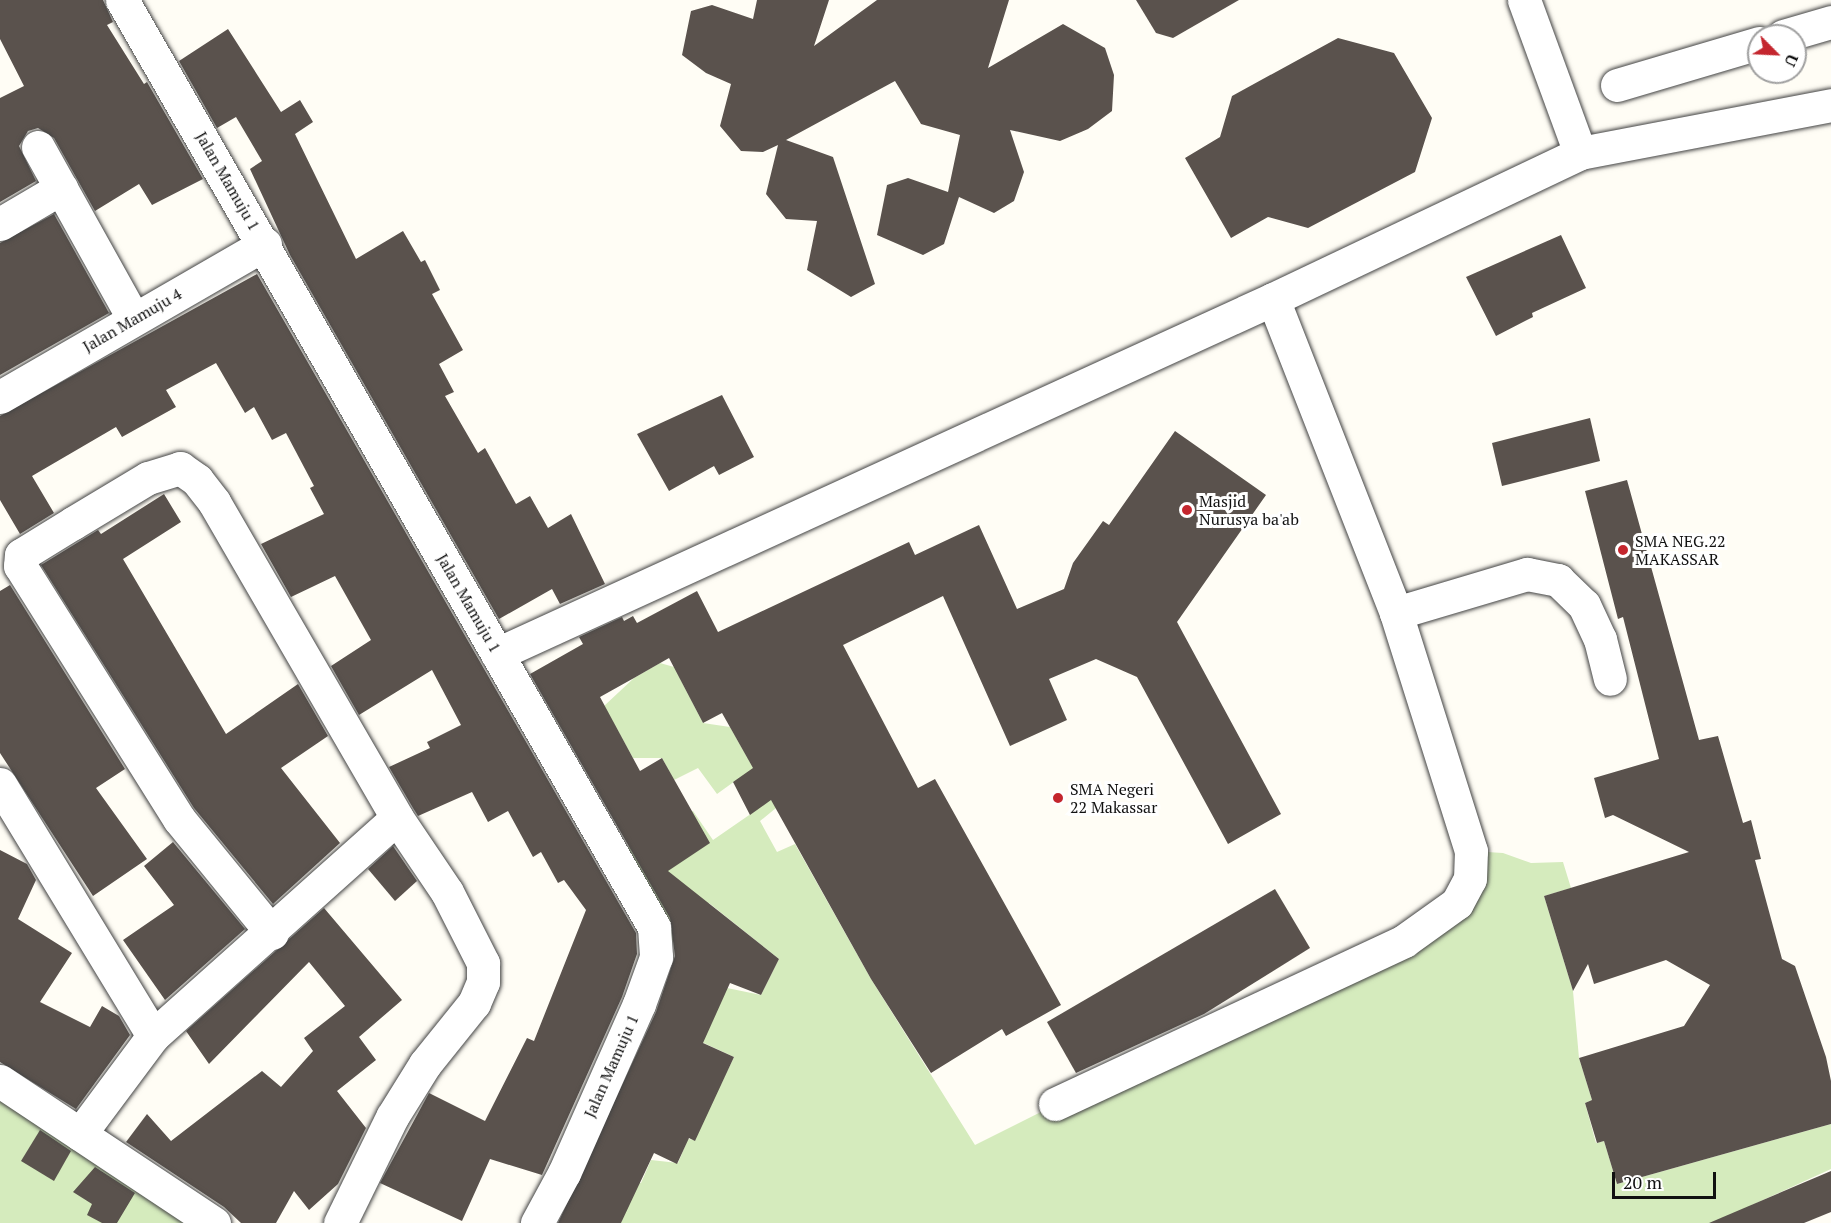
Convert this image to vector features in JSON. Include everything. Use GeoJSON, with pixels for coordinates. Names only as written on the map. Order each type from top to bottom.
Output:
{"type":"FeatureCollection","features":[{"type":"Feature","properties":{"kind":"street","name":"Jalan Mamuju 1"},"geometry":{"type":"LineString","coordinates":[[122,0],[265,244],[654,927],[658,941],[639,1004],[564,1173],[537,1223]]}},
{"type":"Feature","properties":{"kind":"street"},"geometry":{"type":"LineString","coordinates":[[1524,0],[1580,153]]}},
{"type":"Feature","properties":{"kind":"street"},"geometry":{"type":"LineString","coordinates":[[1807,29],[1831,22]]}},
{"type":"Feature","properties":{"kind":"street"},"geometry":{"type":"LineString","coordinates":[[1617,85],[1747,47]]}},
{"type":"Feature","properties":{"kind":"street"},"geometry":{"type":"LineString","coordinates":[[497,654],[1273,299],[1580,153],[1831,105]]}},
{"type":"Feature","properties":{"kind":"street"},"geometry":{"type":"LineString","coordinates":[[38,147],[133,318]]}},
{"type":"Feature","properties":{"kind":"street"},"geometry":{"type":"LineString","coordinates":[[0,224],[61,188]]}},
{"type":"Feature","properties":{"kind":"street","name":"Jalan Mamuju 4"},"geometry":{"type":"LineString","coordinates":[[0,397],[133,318],[265,244]]}},
{"type":"Feature","properties":{"kind":"street"},"geometry":{"type":"LineString","coordinates":[[1055,1104],[1404,940],[1457,903],[1470,879],[1471,851],[1396,613],[1273,299]]}},
{"type":"Feature","properties":{"kind":"street"},"geometry":{"type":"LineString","coordinates":[[272,933],[179,819],[20,566],[21,555],[148,478],[180,468],[197,480],[234,536],[397,818],[447,892],[483,963],[483,982],[474,1003],[424,1064],[392,1117],[340,1223]]}},
{"type":"Feature","properties":{"kind":"street"},"geometry":{"type":"LineString","coordinates":[[1396,613],[1527,574],[1558,580],[1584,605],[1600,639],[1610,679]]}},
{"type":"Feature","properties":{"kind":"street"},"geometry":{"type":"LineString","coordinates":[[0,784],[153,1036]]}},
{"type":"Feature","properties":{"kind":"street"},"geometry":{"type":"LineString","coordinates":[[80,1134],[153,1036],[272,933],[397,818]]}},
{"type":"Feature","properties":{"kind":"street"},"geometry":{"type":"LineString","coordinates":[[0,1081],[214,1223]]}},
{"type":"Feature","properties":{"kind":"green space"},"geometry":{"type":"Polygon","coordinates":[[[660,663],[674,667],[703,723],[730,727],[776,808],[760,821],[777,852],[795,844],[871,979],[975,1145],[1457,903],[1471,851],[1503,853],[1531,863],[1563,862],[1571,888],[1544,896],[1573,991],[1579,1058],[1592,1100],[1585,1103],[1596,1143],[1604,1141],[1617,1184],[1831,1124],[1831,1169],[1752,1205],[1759,1223],[621,1223],[630,1183],[641,1183],[651,1160],[678,1163],[688,1139],[695,1140],[685,1073],[721,1084],[734,1057],[693,1038],[727,988],[761,995],[779,959],[709,903],[680,940],[658,941],[618,868],[629,846],[689,812],[693,811],[713,840],[755,811],[735,781],[717,794],[698,768],[674,780],[662,758],[633,758],[604,706],[634,678],[660,663]]]}},
{"type":"Feature","properties":{"kind":"green space"},"geometry":{"type":"Polygon","coordinates":[[[0,1081],[214,1223],[0,1223],[0,1081]]]}},
{"type":"Feature","properties":{"kind":"building"},"geometry":{"type":"Polygon","coordinates":[[[0,0],[103,0],[113,22],[107,25],[144,84],[147,82],[203,179],[152,205],[139,184],[95,211],[54,138],[38,128],[28,131],[19,146],[36,181],[0,202],[0,98],[24,86],[0,39],[0,0]]]}},
{"type":"Feature","properties":{"kind":"building"},"geometry":{"type":"Polygon","coordinates":[[[757,0],[829,0],[814,46],[877,0],[1009,0],[988,68],[1063,24],[1105,48],[1114,75],[1112,111],[1088,129],[1060,141],[1010,130],[1024,172],[1014,201],[994,213],[959,197],[944,244],[923,255],[877,235],[887,185],[908,178],[948,192],[960,135],[921,124],[895,81],[786,140],[833,157],[875,284],[851,297],[807,270],[817,221],[786,219],[766,194],[778,145],[763,152],[741,151],[720,126],[731,84],[706,73],[682,55],[691,11],[712,5],[753,19],[757,0]]]}},
{"type":"Feature","properties":{"kind":"building"},"geometry":{"type":"Polygon","coordinates":[[[1136,0],[1239,0],[1173,38],[1156,33],[1136,0]]]}},
{"type":"Feature","properties":{"kind":"building"},"geometry":{"type":"Polygon","coordinates":[[[228,29],[281,112],[300,100],[313,122],[295,134],[356,259],[403,231],[421,262],[425,260],[440,290],[432,294],[463,350],[439,364],[454,392],[445,396],[478,453],[485,448],[516,504],[530,496],[548,528],[571,514],[605,584],[560,604],[552,589],[499,619],[290,255],[250,169],[262,161],[236,117],[217,128],[179,61],[228,29]]]}},
{"type":"Feature","properties":{"kind":"building"},"geometry":{"type":"Polygon","coordinates":[[[1338,38],[1394,53],[1432,118],[1415,172],[1308,228],[1268,217],[1231,238],[1185,158],[1220,137],[1232,96],[1338,38]]]}},
{"type":"Feature","properties":{"kind":"building"},"geometry":{"type":"Polygon","coordinates":[[[54,214],[109,313],[0,375],[0,243],[54,214]]]}},
{"type":"Feature","properties":{"kind":"building"},"geometry":{"type":"Polygon","coordinates":[[[1561,235],[1586,288],[1532,313],[1533,317],[1496,336],[1466,277],[1561,235]]]}},
{"type":"Feature","properties":{"kind":"building"},"geometry":{"type":"Polygon","coordinates":[[[257,274],[636,933],[637,954],[622,997],[542,1175],[490,1159],[462,1221],[380,1183],[429,1093],[485,1121],[527,1038],[534,1041],[586,910],[564,880],[558,883],[541,852],[533,857],[508,811],[488,822],[472,792],[418,816],[389,767],[430,748],[427,742],[461,725],[432,670],[359,715],[331,666],[371,640],[335,576],[291,597],[261,544],[324,514],[310,488],[314,486],[286,433],[272,440],[254,407],[245,413],[216,363],[166,390],[176,407],[122,437],[116,427],[32,476],[54,513],[20,534],[0,500],[0,416],[257,274]]]}},
{"type":"Feature","properties":{"kind":"building"},"geometry":{"type":"Polygon","coordinates":[[[722,395],[754,457],[719,475],[714,466],[669,491],[637,434],[722,395]]]}},
{"type":"Feature","properties":{"kind":"building"},"geometry":{"type":"Polygon","coordinates":[[[1590,418],[1600,461],[1502,486],[1492,443],[1590,418]]]}},
{"type":"Feature","properties":{"kind":"building"},"geometry":{"type":"Polygon","coordinates":[[[1175,431],[1266,495],[1177,622],[1281,814],[1228,844],[1137,677],[1096,659],[1049,679],[1067,720],[1010,746],[943,596],[843,645],[918,788],[935,779],[1061,1005],[1006,1036],[1002,1029],[931,1073],[871,979],[771,800],[750,815],[733,782],[753,768],[722,713],[703,723],[669,658],[600,697],[640,771],[662,758],[710,843],[668,871],[779,959],[761,995],[730,983],[703,1043],[734,1057],[695,1141],[689,1138],[677,1164],[654,1153],[621,1223],[558,1223],[656,1012],[675,956],[670,918],[530,674],[583,644],[579,637],[622,617],[624,621],[633,616],[637,623],[697,591],[718,632],[909,542],[915,555],[979,525],[1017,609],[1064,589],[1073,563],[1103,521],[1109,525],[1175,431]]]}},
{"type":"Feature","properties":{"kind":"building"},"geometry":{"type":"Polygon","coordinates":[[[1627,480],[1699,740],[1718,736],[1743,823],[1751,820],[1761,859],[1755,860],[1782,959],[1795,966],[1826,1057],[1831,1081],[1831,1124],[1617,1184],[1604,1141],[1597,1143],[1585,1103],[1592,1100],[1579,1058],[1684,1026],[1710,985],[1666,960],[1594,984],[1588,964],[1573,991],[1544,896],[1689,852],[1613,815],[1605,818],[1594,778],[1659,759],[1623,617],[1618,619],[1585,491],[1627,480]]]}},
{"type":"Feature","properties":{"kind":"building"},"geometry":{"type":"Polygon","coordinates":[[[164,494],[181,522],[123,559],[226,734],[298,684],[328,736],[281,768],[340,843],[273,904],[194,808],[41,565],[98,530],[101,534],[164,494]]]}},
{"type":"Feature","properties":{"kind":"building"},"geometry":{"type":"Polygon","coordinates":[[[10,585],[125,769],[96,788],[147,859],[93,896],[0,753],[0,591],[10,585]]]}},
{"type":"Feature","properties":{"kind":"building"},"geometry":{"type":"Polygon","coordinates":[[[173,842],[245,929],[165,1000],[123,940],[174,905],[144,866],[173,842]]]}},
{"type":"Feature","properties":{"kind":"building"},"geometry":{"type":"Polygon","coordinates":[[[393,846],[417,881],[395,901],[368,869],[393,846]]]}},
{"type":"Feature","properties":{"kind":"building"},"geometry":{"type":"Polygon","coordinates":[[[0,850],[27,864],[36,880],[18,919],[72,953],[40,1002],[90,1027],[102,1006],[119,1016],[130,1035],[76,1109],[0,1062],[0,850]]]}},
{"type":"Feature","properties":{"kind":"building"},"geometry":{"type":"Polygon","coordinates":[[[1275,889],[1310,948],[1204,1014],[1076,1073],[1047,1022],[1275,889]]]}},
{"type":"Feature","properties":{"kind":"building"},"geometry":{"type":"Polygon","coordinates":[[[324,908],[402,1000],[359,1037],[376,1060],[337,1091],[366,1128],[338,1184],[309,1210],[294,1191],[276,1223],[241,1223],[224,1207],[126,1142],[147,1114],[171,1141],[262,1071],[281,1087],[313,1051],[304,1038],[345,1006],[309,962],[209,1064],[186,1031],[324,908]]]}},
{"type":"Feature","properties":{"kind":"building"},"geometry":{"type":"Polygon","coordinates":[[[40,1130],[71,1151],[54,1181],[21,1161],[40,1130]]]}},
{"type":"Feature","properties":{"kind":"building"},"geometry":{"type":"Polygon","coordinates":[[[95,1167],[135,1193],[117,1223],[102,1223],[87,1215],[92,1204],[73,1192],[95,1167]]]}},
{"type":"Feature","properties":{"kind":"building"},"geometry":{"type":"Polygon","coordinates":[[[1831,1171],[1831,1212],[1804,1223],[1709,1223],[1831,1171]]]}},
{"type":"Feature","properties":{"kind":"place","name":"Masjid Nurusya ba'ab"},"geometry":{"type":"Point","coordinates":[1187,510]}},
{"type":"Feature","properties":{"kind":"place","name":"SMA NEG.22 MAKASSAR"},"geometry":{"type":"Point","coordinates":[1623,550]}},
{"type":"Feature","properties":{"kind":"place","name":"SMA Negeri 22 Makassar"},"geometry":{"type":"Point","coordinates":[1058,798]}}]}
